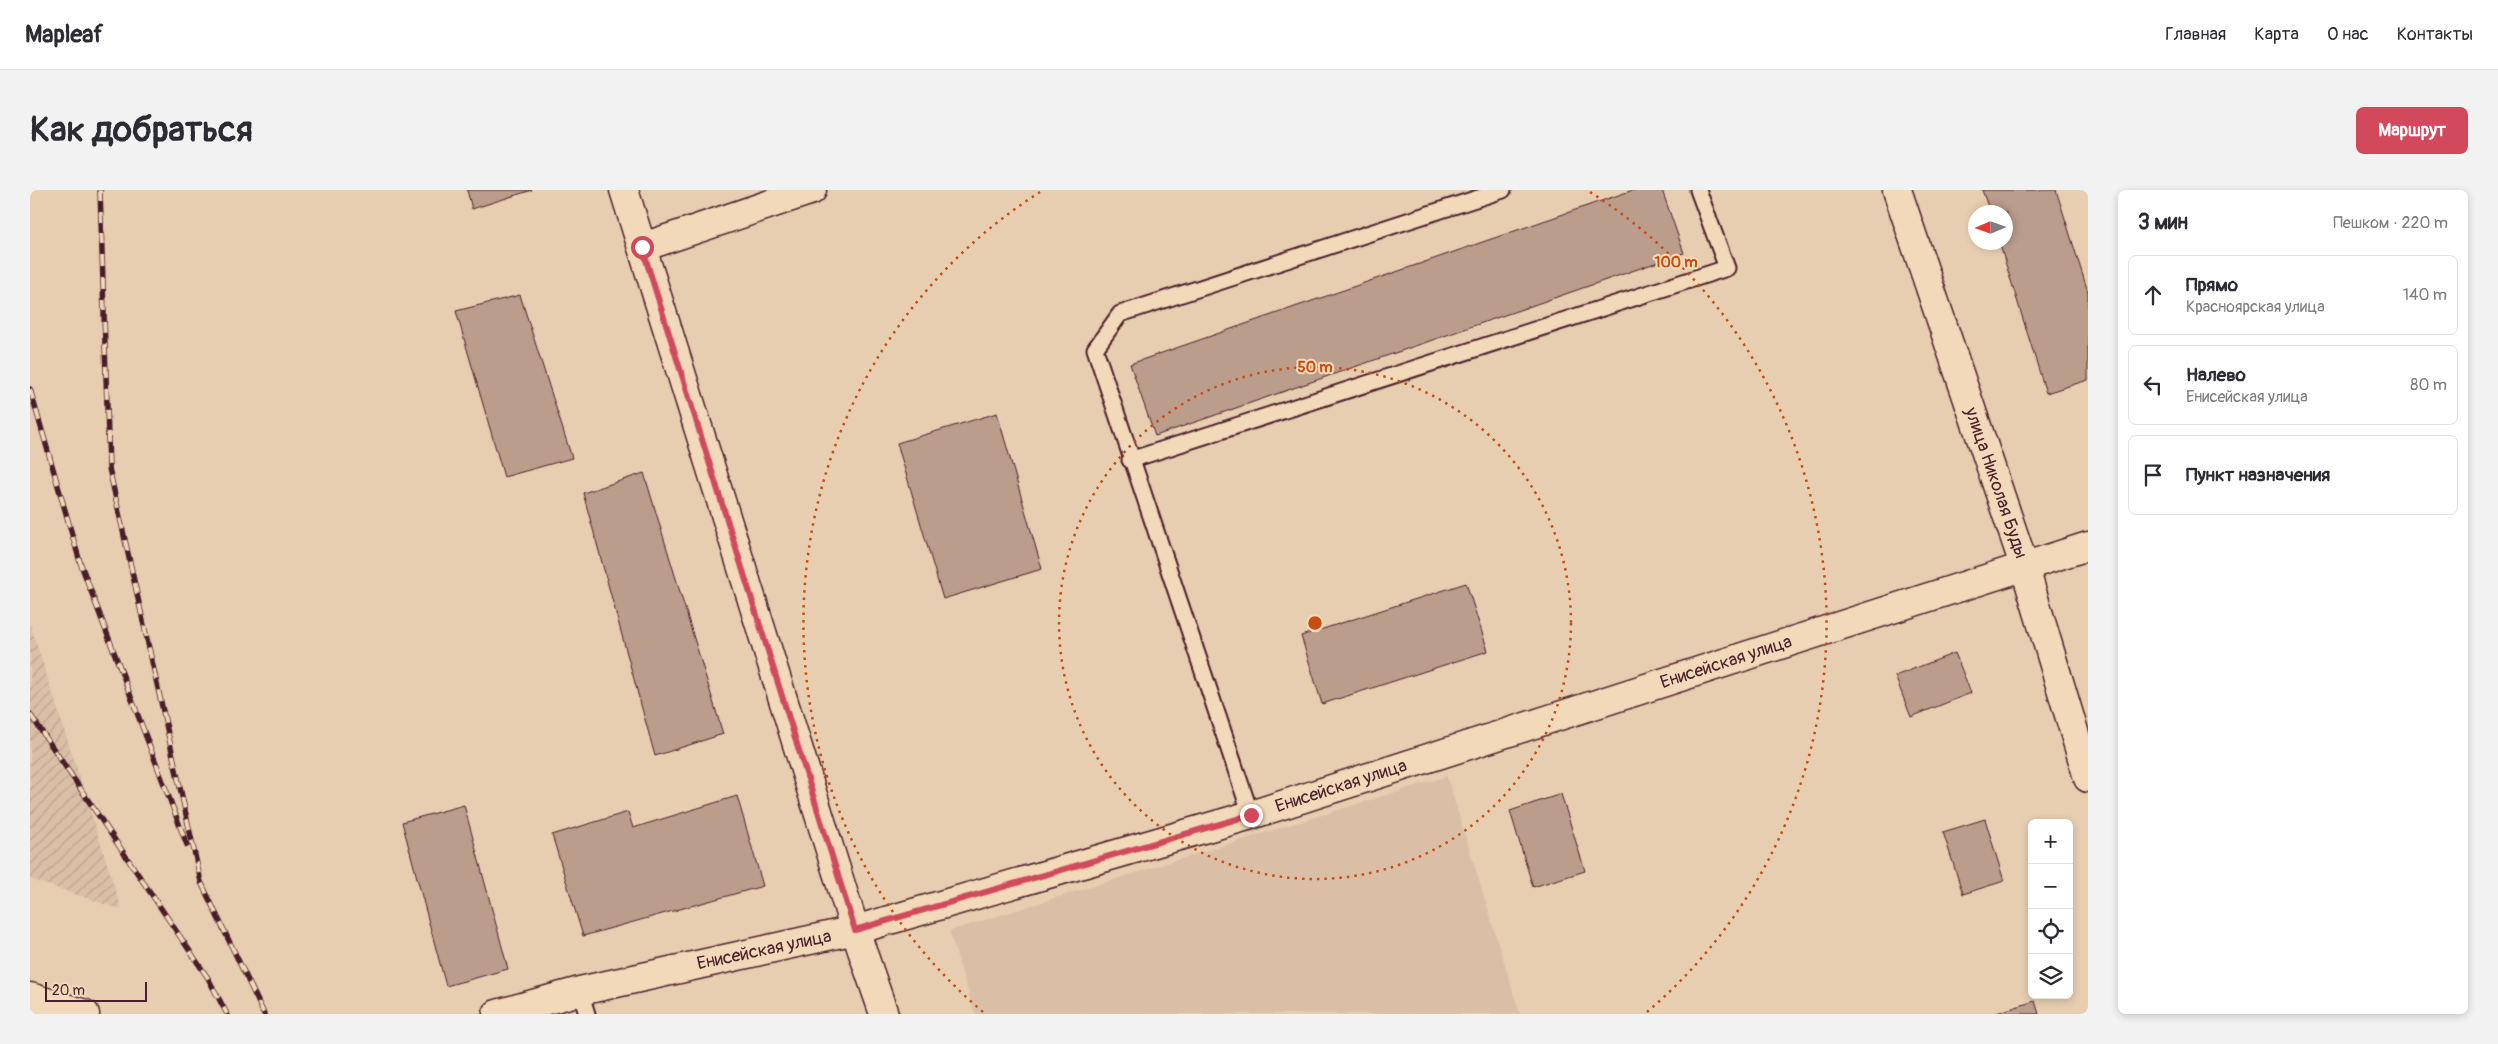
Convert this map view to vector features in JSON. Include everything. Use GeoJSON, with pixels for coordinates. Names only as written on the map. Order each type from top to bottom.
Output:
{"type":"FeatureCollection","features":[{"type":"Feature","properties":{"kind":"street"},"geometry":{"type":"LineString","coordinates":[[624,190],[855,930],[884,1014]]}},
{"type":"Feature","properties":{"kind":"street"},"geometry":{"type":"LineString","coordinates":[[642,247],[812,190]]}},
{"type":"Feature","properties":{"kind":"street","name":"улица Николая Буды"},"geometry":{"type":"LineString","coordinates":[[1897,190],[2024,565],[2088,778]]}},
{"type":"Feature","properties":{"kind":"street","name":"Енисейская улица"},"geometry":{"type":"LineString","coordinates":[[497,1014],[583,1002],[855,930],[1251,815],[2088,546]]}},
{"type":"Feature","properties":{"kind":"street"},"geometry":{"type":"LineString","coordinates":[[30,997],[85,1014]]}},
{"type":"Feature","properties":{"kind":"lane"},"geometry":{"type":"LineString","coordinates":[[1251,815],[1094,349],[1120,314],[1503,190]]}},
{"type":"Feature","properties":{"kind":"lane"},"geometry":{"type":"LineString","coordinates":[[1130,460],[1727,268],[1698,190]]}},
{"type":"Feature","properties":{"kind":"shaded area"},"geometry":{"type":"Polygon","coordinates":[[[30,623],[122,910],[30,879],[30,623]]]}},
{"type":"Feature","properties":{"kind":"shaded area"},"geometry":{"type":"Polygon","coordinates":[[[1447,776],[1520,1014],[975,1014],[949,931],[1447,776]]]}},
{"type":"Feature","properties":{"kind":"building"},"geometry":{"type":"Polygon","coordinates":[[[467,190],[532,190],[472,209],[467,190]]]}},
{"type":"Feature","properties":{"kind":"building"},"geometry":{"type":"Polygon","coordinates":[[[1633,190],[1662,190],[1684,253],[1155,436],[1130,364],[1633,190]]]}},
{"type":"Feature","properties":{"kind":"building"},"geometry":{"type":"Polygon","coordinates":[[[1982,190],[2056,190],[2088,292],[2088,380],[2046,393],[2001,250],[2013,250],[2013,205],[1987,205],[1982,190]]]}},
{"type":"Feature","properties":{"kind":"building"},"geometry":{"type":"Polygon","coordinates":[[[520,295],[572,458],[504,477],[456,311],[520,295]]]}},
{"type":"Feature","properties":{"kind":"building"},"geometry":{"type":"Polygon","coordinates":[[[997,413],[1042,569],[943,599],[897,443],[997,413]]]}},
{"type":"Feature","properties":{"kind":"building"},"geometry":{"type":"Polygon","coordinates":[[[644,473],[723,734],[655,756],[583,493],[644,473]]]}},
{"type":"Feature","properties":{"kind":"building"},"geometry":{"type":"Polygon","coordinates":[[[1466,583],[1488,651],[1322,704],[1301,636],[1466,583]]]}},
{"type":"Feature","properties":{"kind":"building"},"geometry":{"type":"Polygon","coordinates":[[[1955,653],[1971,693],[1911,717],[1895,676],[1955,653]]]}},
{"type":"Feature","properties":{"kind":"building"},"geometry":{"type":"Polygon","coordinates":[[[1561,794],[1585,871],[1533,887],[1510,811],[1561,794]]]}},
{"type":"Feature","properties":{"kind":"building"},"geometry":{"type":"Polygon","coordinates":[[[737,796],[763,886],[583,936],[552,835],[628,812],[633,828],[737,796]]]}},
{"type":"Feature","properties":{"kind":"building"},"geometry":{"type":"Polygon","coordinates":[[[464,805],[508,969],[446,986],[402,822],[464,805]]]}},
{"type":"Feature","properties":{"kind":"building"},"geometry":{"type":"Polygon","coordinates":[[[1985,819],[2004,881],[1963,894],[1943,832],[1985,819]]]}},
{"type":"Feature","properties":{"kind":"building"},"geometry":{"type":"Polygon","coordinates":[[[2035,1001],[2039,1014],[1993,1014],[2035,1001]]]}},
{"type":"Feature","properties":{"kind":"railway"},"geometry":{"type":"LineString","coordinates":[[100,190],[109,468],[201,882],[264,1014]]}},
{"type":"Feature","properties":{"kind":"railway"},"geometry":{"type":"LineString","coordinates":[[30,389],[80,562],[187,845]]}},
{"type":"Feature","properties":{"kind":"railway"},"geometry":{"type":"LineString","coordinates":[[30,714],[208,978],[227,1014]]}},
{"type":"Feature","properties":{"kind":"route"},"geometry":{"type":"LineString","coordinates":[[642,247],[855,930],[1251,815]]}}]}
